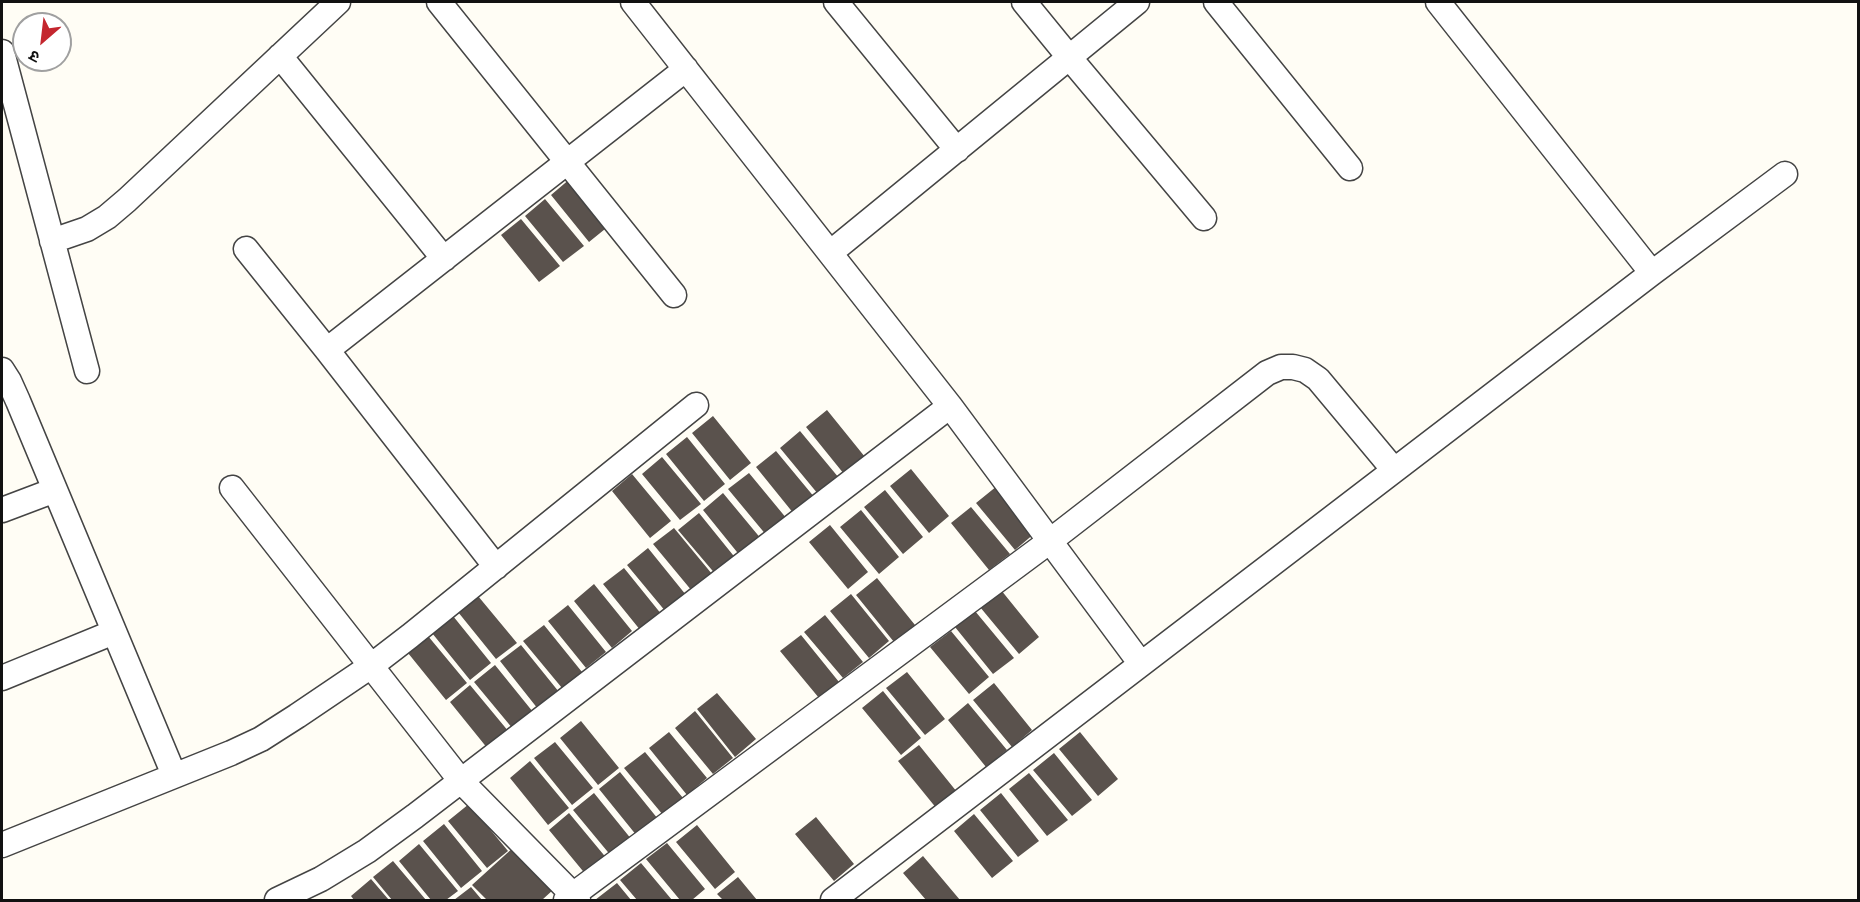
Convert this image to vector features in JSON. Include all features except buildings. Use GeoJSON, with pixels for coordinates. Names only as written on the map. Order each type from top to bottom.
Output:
{"type":"FeatureCollection","features":[{"type":"Feature","properties":{"kind":"street"},"geometry":{"type":"LineString","coordinates":[[52,241],[87,229],[128,200],[338,2]]}},
{"type":"Feature","properties":{"kind":"street"},"geometry":{"type":"LineString","coordinates":[[439,2],[674,295]]}},
{"type":"Feature","properties":{"kind":"street"},"geometry":{"type":"LineString","coordinates":[[633,2],[950,406],[1141,664]]}},
{"type":"Feature","properties":{"kind":"street"},"geometry":{"type":"LineString","coordinates":[[836,2],[957,150]]}},
{"type":"Feature","properties":{"kind":"street"},"geometry":{"type":"LineString","coordinates":[[1024,2],[1204,218]]}},
{"type":"Feature","properties":{"kind":"street"},"geometry":{"type":"LineString","coordinates":[[830,253],[1137,2]]}},
{"type":"Feature","properties":{"kind":"street"},"geometry":{"type":"LineString","coordinates":[[1216,2],[1350,168]]}},
{"type":"Feature","properties":{"kind":"street"},"geometry":{"type":"LineString","coordinates":[[1438,2],[1652,273]]}},
{"type":"Feature","properties":{"kind":"street"},"geometry":{"type":"LineString","coordinates":[[2,54],[87,371]]}},
{"type":"Feature","properties":{"kind":"street"},"geometry":{"type":"LineString","coordinates":[[280,56],[444,259]]}},
{"type":"Feature","properties":{"kind":"street"},"geometry":{"type":"LineString","coordinates":[[327,350],[686,69]]}},
{"type":"Feature","properties":{"kind":"street"},"geometry":{"type":"LineString","coordinates":[[833,900],[1652,273],[1785,174]]}},
{"type":"Feature","properties":{"kind":"street"},"geometry":{"type":"LineString","coordinates":[[246,249],[496,567]]}},
{"type":"Feature","properties":{"kind":"street"},"geometry":{"type":"LineString","coordinates":[[232,488],[461,781],[573,899],[1050,541],[1267,373],[1281,366],[1305,370],[1318,379],[1394,470]]}},
{"type":"Feature","properties":{"kind":"street"},"geometry":{"type":"LineString","coordinates":[[2,370],[9,381],[174,775]]}},
{"type":"Feature","properties":{"kind":"street"},"geometry":{"type":"LineString","coordinates":[[2,845],[261,739],[371,666],[696,405]]}},
{"type":"Feature","properties":{"kind":"street"},"geometry":{"type":"LineString","coordinates":[[277,900],[321,879],[367,851],[950,406]]}},
{"type":"Feature","properties":{"kind":"street"},"geometry":{"type":"LineString","coordinates":[[2,510],[55,490]]}},
{"type":"Feature","properties":{"kind":"street"},"geometry":{"type":"LineString","coordinates":[[2,678],[114,632]]}}]}
